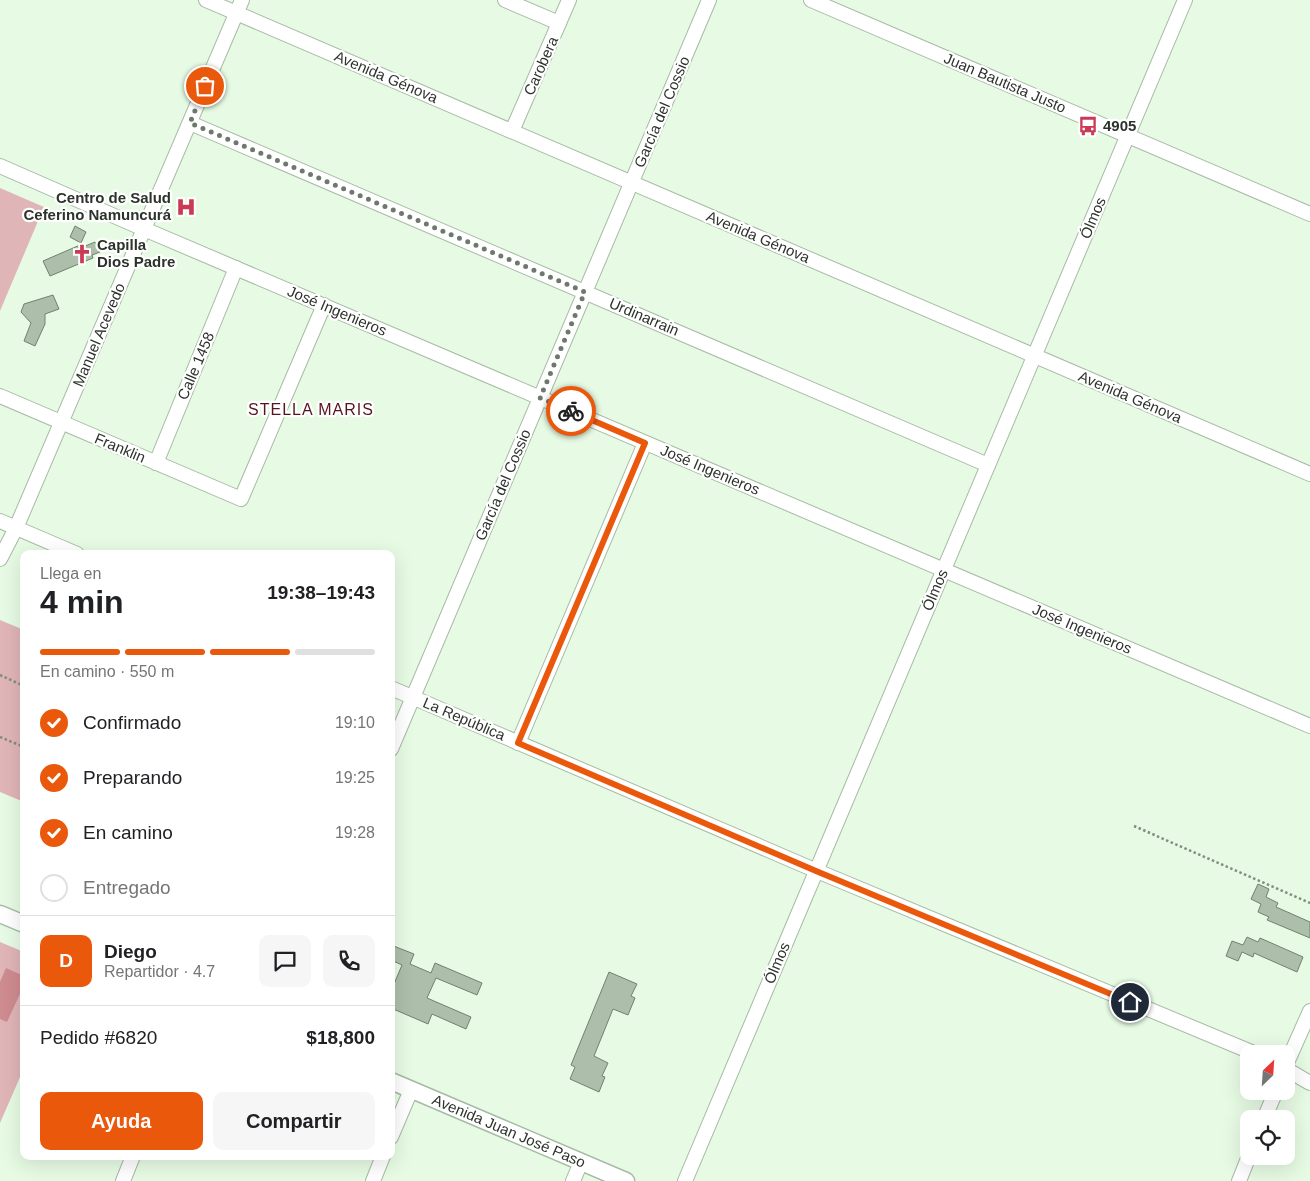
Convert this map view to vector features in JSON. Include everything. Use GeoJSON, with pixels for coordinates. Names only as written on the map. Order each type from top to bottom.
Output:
{"type":"FeatureCollection","features":[{"type":"Feature","properties":{"kind":"main road"},"geometry":{"type":"LineString","coordinates":[[0,914],[20,922]]}},
{"type":"Feature","properties":{"kind":"main road","name":"Avenida Juan José Paso"},"geometry":{"type":"LineString","coordinates":[[395,1083],[626,1181]]}},
{"type":"Feature","properties":{"kind":"street","name":"Avenida Génova"},"geometry":{"type":"LineString","coordinates":[[206,0],[1310,474]]}},
{"type":"Feature","properties":{"kind":"street","name":"Manuel Acevedo"},"geometry":{"type":"LineString","coordinates":[[0,559],[16,528],[242,0]]}},
{"type":"Feature","properties":{"kind":"street"},"geometry":{"type":"LineString","coordinates":[[505,0],[559,23]]}},
{"type":"Feature","properties":{"kind":"street","name":"Carobera"},"geometry":{"type":"LineString","coordinates":[[512,131],[569,0]]}},
{"type":"Feature","properties":{"kind":"street","name":"García del Cossio"},"geometry":{"type":"LineString","coordinates":[[395,740],[710,0]]}},
{"type":"Feature","properties":{"kind":"street","name":"Juan Bautista Justo"},"geometry":{"type":"LineString","coordinates":[[811,0],[1310,214]]}},
{"type":"Feature","properties":{"kind":"street","name":"Ólmos"},"geometry":{"type":"LineString","coordinates":[[685,1181],[1185,0]]}},
{"type":"Feature","properties":{"kind":"street","name":"Urdinarrain"},"geometry":{"type":"LineString","coordinates":[[190,123],[988,465]]}},
{"type":"Feature","properties":{"kind":"street","name":"José Ingenieros"},"geometry":{"type":"LineString","coordinates":[[0,166],[1310,726]]}},
{"type":"Feature","properties":{"kind":"street","name":"Calle 1458"},"geometry":{"type":"LineString","coordinates":[[156,463],[236,268]]}},
{"type":"Feature","properties":{"kind":"street","name":"Franklin"},"geometry":{"type":"LineString","coordinates":[[0,396],[241,500],[324,305]]}},
{"type":"Feature","properties":{"kind":"street"},"geometry":{"type":"LineString","coordinates":[[518,743],[645,443]]}},
{"type":"Feature","properties":{"kind":"street"},"geometry":{"type":"LineString","coordinates":[[0,521],[68,550]]}},
{"type":"Feature","properties":{"kind":"street","name":"La República"},"geometry":{"type":"LineString","coordinates":[[395,690],[816,871],[1240,1047]]}},
{"type":"Feature","properties":{"kind":"street"},"geometry":{"type":"LineString","coordinates":[[1295,1045],[1310,1011]]}},
{"type":"Feature","properties":{"kind":"street"},"geometry":{"type":"LineString","coordinates":[[1295,1074],[1310,1082]]}},
{"type":"Feature","properties":{"kind":"street"},"geometry":{"type":"LineString","coordinates":[[395,1129],[412,1090]]}},
{"type":"Feature","properties":{"kind":"street"},"geometry":{"type":"LineString","coordinates":[[123,1181],[131,1160]]}},
{"type":"Feature","properties":{"kind":"street"},"geometry":{"type":"LineString","coordinates":[[373,1181],[381,1160]]}},
{"type":"Feature","properties":{"kind":"street"},"geometry":{"type":"LineString","coordinates":[[573,1181],[581,1162]]}},
{"type":"Feature","properties":{"kind":"street"},"geometry":{"type":"LineString","coordinates":[[1239,1181],[1245,1165]]}},
{"type":"Feature","properties":{"kind":"path"},"geometry":{"type":"LineString","coordinates":[[0,675],[20,684]]}},
{"type":"Feature","properties":{"kind":"path"},"geometry":{"type":"LineString","coordinates":[[0,737],[20,745]]}},
{"type":"Feature","properties":{"kind":"path"},"geometry":{"type":"LineString","coordinates":[[1134,826],[1310,903]]}},
{"type":"Feature","properties":{"kind":"shaded area"},"geometry":{"type":"Polygon","coordinates":[[[0,188],[44,207],[0,311],[0,188]]]}},
{"type":"Feature","properties":{"kind":"shaded area"},"geometry":{"type":"Polygon","coordinates":[[[0,620],[20,628],[20,800],[0,792],[0,620]]]}},
{"type":"Feature","properties":{"kind":"shaded area"},"geometry":{"type":"Polygon","coordinates":[[[0,942],[20,950],[20,1077],[0,1123],[0,942]]]}},
{"type":"Feature","properties":{"kind":"shaded area"},"geometry":{"type":"Polygon","coordinates":[[[6,968],[20,974],[20,994],[7,1022],[0,1019],[0,982],[6,968]]]}},
{"type":"Feature","properties":{"kind":"building"},"geometry":{"type":"Polygon","coordinates":[[[75,226],[86,232],[81,243],[70,237],[75,226]]]}},
{"type":"Feature","properties":{"kind":"building"},"geometry":{"type":"Polygon","coordinates":[[[95,242],[100,252],[92,255],[93,258],[50,276],[43,261],[80,245],[78,249],[95,242]]]}},
{"type":"Feature","properties":{"kind":"building"},"geometry":{"type":"Polygon","coordinates":[[[53,295],[59,309],[45,314],[45,324],[35,346],[24,341],[31,323],[21,312],[24,304],[53,295]]]}},
{"type":"Feature","properties":{"kind":"building"},"geometry":{"type":"Polygon","coordinates":[[[1258,884],[1269,889],[1266,897],[1278,903],[1276,907],[1310,922],[1310,938],[1267,920],[1269,917],[1258,912],[1261,904],[1251,899],[1258,884]]]}},
{"type":"Feature","properties":{"kind":"building"},"geometry":{"type":"Polygon","coordinates":[[[1247,937],[1258,942],[1260,938],[1303,957],[1297,972],[1254,953],[1253,957],[1242,952],[1238,961],[1226,956],[1232,941],[1243,945],[1247,937]]]}},
{"type":"Feature","properties":{"kind":"building"},"geometry":{"type":"Polygon","coordinates":[[[395,947],[414,954],[410,964],[431,973],[435,963],[482,983],[477,995],[436,978],[427,998],[471,1017],[466,1029],[432,1014],[428,1024],[395,1010],[395,982],[402,965],[395,962],[395,947]]]}},
{"type":"Feature","properties":{"kind":"building"},"geometry":{"type":"Polygon","coordinates":[[[609,972],[637,984],[631,996],[635,998],[628,1015],[613,1009],[594,1056],[608,1063],[602,1076],[605,1077],[599,1092],[570,1079],[575,1067],[571,1065],[609,972]]]}},
{"type":"Feature","properties":{"kind":"way so far"},"geometry":{"type":"LineString","coordinates":[[205,86],[190,123],[585,292],[540,398],[571,411]]}},
{"type":"Feature","properties":{"kind":"place","name":"4905"},"geometry":{"type":"Point","coordinates":[1088,126]}},
{"type":"Feature","properties":{"kind":"place","name":"Centro de Salud Ceferino Namuncurá"},"geometry":{"type":"Point","coordinates":[186,207]}},
{"type":"Feature","properties":{"kind":"place","name":"Capilla Dios Padre"},"geometry":{"type":"Point","coordinates":[82,254]}},
{"type":"Feature","properties":{"kind":"district","name":"STELLA MARIS"},"geometry":{"type":"Point","coordinates":[311,409]}},
{"type":"Feature","properties":{"kind":"route"},"geometry":{"type":"LineString","coordinates":[[571,411],[645,443],[518,743],[816,871],[1130,1002]]}}]}
